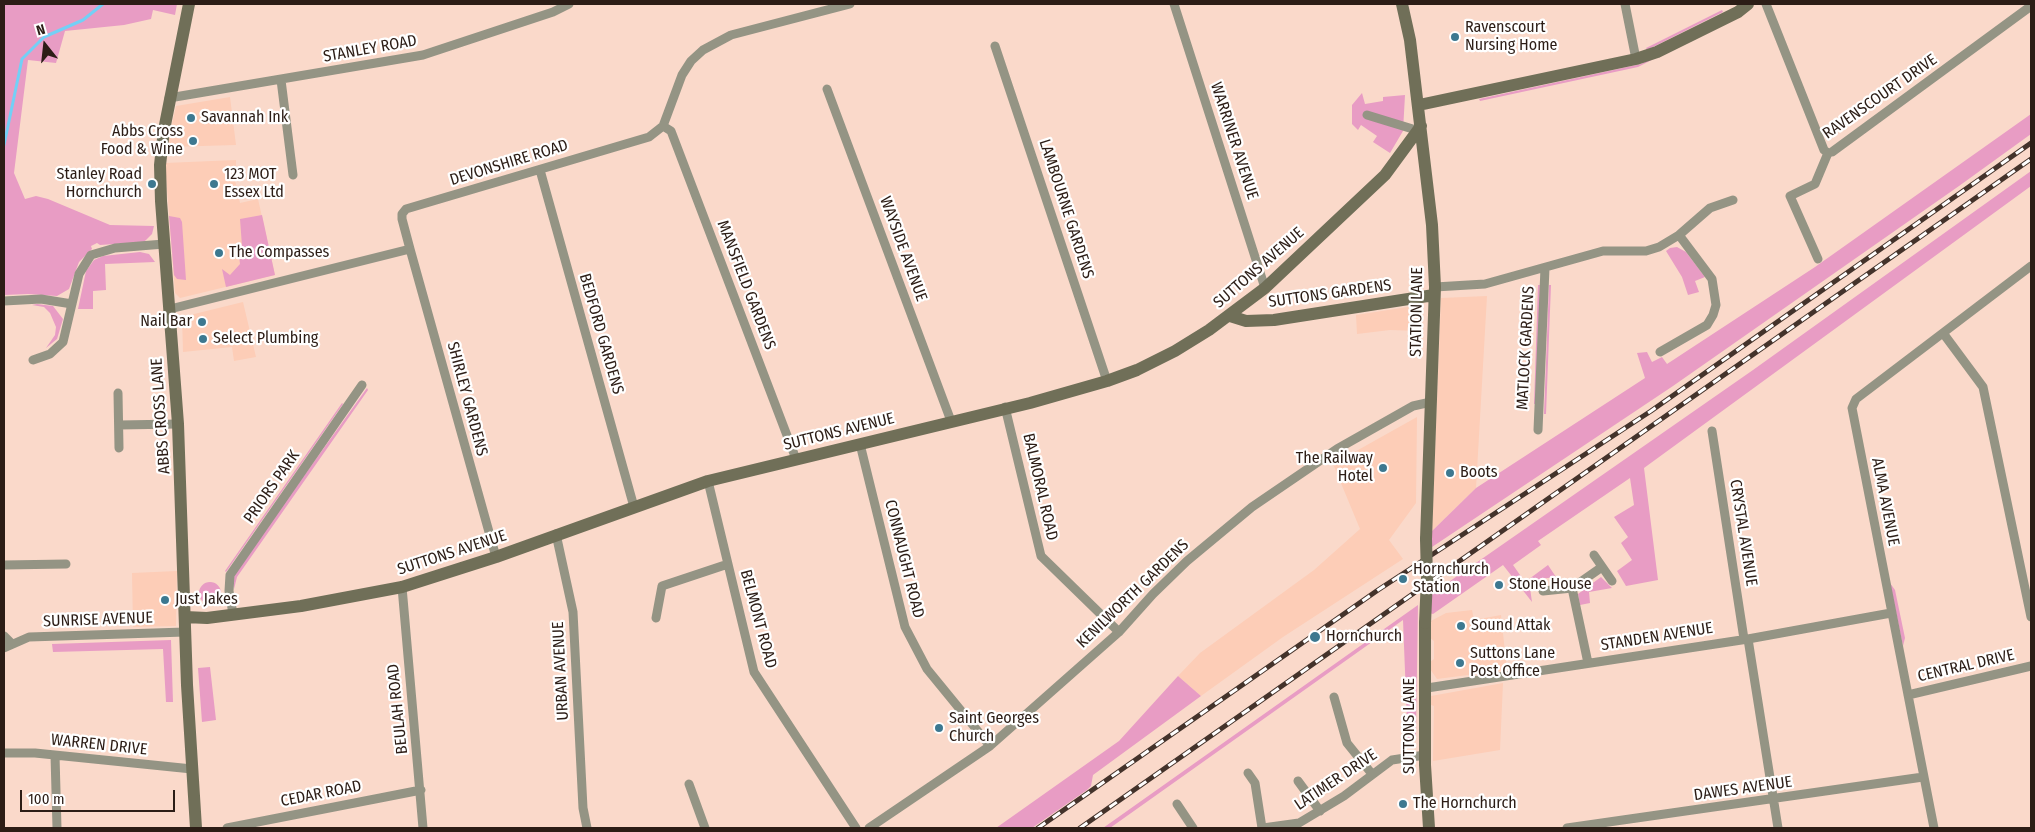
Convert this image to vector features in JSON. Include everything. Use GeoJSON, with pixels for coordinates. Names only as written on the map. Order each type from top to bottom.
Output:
{"type":"FeatureCollection","features":[{"type":"Feature","properties":{"kind":"street","name":"ABBS CROSS LANE"},"geometry":{"type":"LineString","coordinates":[[189,4],[169,98],[160,165],[178,424],[185,632],[196,828]]}},
{"type":"Feature","properties":{"kind":"street","name":"STANLEY ROAD"},"geometry":{"type":"LineString","coordinates":[[169,98],[423,55],[553,12],[569,4]]}},
{"type":"Feature","properties":{"kind":"street"},"geometry":{"type":"LineString","coordinates":[[663,126],[682,76],[691,61],[703,50],[731,35],[850,4]]}},
{"type":"Feature","properties":{"kind":"street","name":"WARRINER AVENUE"},"geometry":{"type":"LineString","coordinates":[[1174,4],[1265,288]]}},
{"type":"Feature","properties":{"kind":"street","name":"STATION LANE"},"geometry":{"type":"LineString","coordinates":[[1402,4],[1406,15],[1419,105],[1419,128],[1432,226],[1434,291],[1426,539],[1428,578],[1425,623]]}},
{"type":"Feature","properties":{"kind":"street"},"geometry":{"type":"LineString","coordinates":[[1624,4],[1636,59]]}},
{"type":"Feature","properties":{"kind":"street"},"geometry":{"type":"LineString","coordinates":[[1419,105],[1636,59],[1738,12],[1748,4]]}},
{"type":"Feature","properties":{"kind":"street","name":"RAVENSCOURT DRIVE"},"geometry":{"type":"LineString","coordinates":[[1766,4],[1824,150],[1828,153],[1832,152],[2031,6]]}},
{"type":"Feature","properties":{"kind":"street","name":"LAMBOURNE GARDENS"},"geometry":{"type":"LineString","coordinates":[[995,46],[1107,381]]}},
{"type":"Feature","properties":{"kind":"street"},"geometry":{"type":"LineString","coordinates":[[281,80],[293,174]]}},
{"type":"Feature","properties":{"kind":"street","name":"WAYSIDE AVENUE"},"geometry":{"type":"LineString","coordinates":[[827,89],[951,421]]}},
{"type":"Feature","properties":{"kind":"street"},"geometry":{"type":"LineString","coordinates":[[1367,115],[1419,128]]}},
{"type":"Feature","properties":{"kind":"street","name":"DEVONSHIRE ROAD"},"geometry":{"type":"LineString","coordinates":[[410,249],[402,219],[402,214],[406,210],[649,136],[663,126]]}},
{"type":"Feature","properties":{"kind":"street","name":"MANSFIELD GARDENS"},"geometry":{"type":"LineString","coordinates":[[663,126],[671,131],[796,459]]}},
{"type":"Feature","properties":{"kind":"street","name":"SUTTONS AVENUE"},"geometry":{"type":"LineString","coordinates":[[185,617],[207,618],[318,603],[402,587],[496,557],[708,481],[1107,381],[1175,351],[1230,316],[1265,288],[1384,175],[1419,128]]}},
{"type":"Feature","properties":{"kind":"street"},"geometry":{"type":"LineString","coordinates":[[1818,259],[1790,196],[1815,184],[1828,153]]}},
{"type":"Feature","properties":{"kind":"street","name":"BEDFORD GARDENS"},"geometry":{"type":"LineString","coordinates":[[540,170],[634,506]]}},
{"type":"Feature","properties":{"kind":"street"},"geometry":{"type":"LineString","coordinates":[[1434,291],[1485,284],[1603,251],[1646,251],[1668,243],[1710,208],[1734,200]]}},
{"type":"Feature","properties":{"kind":"street"},"geometry":{"type":"LineString","coordinates":[[1660,352],[1707,325],[1716,305],[1712,279],[1679,235]]}},
{"type":"Feature","properties":{"kind":"street"},"geometry":{"type":"LineString","coordinates":[[33,360],[50,354],[63,342],[82,267],[91,255],[115,248],[164,244]]}},
{"type":"Feature","properties":{"kind":"street"},"geometry":{"type":"LineString","coordinates":[[170,309],[410,249]]}},
{"type":"Feature","properties":{"kind":"street","name":"SHIRLEY GARDENS"},"geometry":{"type":"LineString","coordinates":[[410,249],[496,557]]}},
{"type":"Feature","properties":{"kind":"street","name":"ALMA AVENUE"},"geometry":{"type":"LineString","coordinates":[[1934,828],[1852,408],[1856,399],[2031,266]]}},
{"type":"Feature","properties":{"kind":"street","name":"MATLOCK GARDENS"},"geometry":{"type":"LineString","coordinates":[[1538,430],[1545,268]]}},
{"type":"Feature","properties":{"kind":"street","name":"SUTTONS GARDENS"},"geometry":{"type":"LineString","coordinates":[[1230,316],[1246,321],[1274,320],[1434,291]]}},
{"type":"Feature","properties":{"kind":"street"},"geometry":{"type":"LineString","coordinates":[[4,301],[33,299],[72,304]]}},
{"type":"Feature","properties":{"kind":"street"},"geometry":{"type":"LineString","coordinates":[[1943,333],[1983,387],[2031,617]]}},
{"type":"Feature","properties":{"kind":"street","name":"PRIORS PARK"},"geometry":{"type":"LineString","coordinates":[[234,614],[229,591],[230,575],[362,385]]}},
{"type":"Feature","properties":{"kind":"street"},"geometry":{"type":"LineString","coordinates":[[118,393],[119,448]]}},
{"type":"Feature","properties":{"kind":"street","name":"KENILWORTH GARDENS"},"geometry":{"type":"LineString","coordinates":[[870,828],[990,746],[1119,632],[1169,579],[1252,507],[1337,449],[1413,406],[1430,402]]}},
{"type":"Feature","properties":{"kind":"street","name":"BALMORAL ROAD"},"geometry":{"type":"LineString","coordinates":[[1005,407],[1040,556],[1119,632]]}},
{"type":"Feature","properties":{"kind":"street"},"geometry":{"type":"LineString","coordinates":[[119,425],[178,424]]}},
{"type":"Feature","properties":{"kind":"street","name":"CRYSTAL AVENUE"},"geometry":{"type":"LineString","coordinates":[[1712,431],[1778,828]]}},
{"type":"Feature","properties":{"kind":"street","name":"CONNAUGHT ROAD"},"geometry":{"type":"LineString","coordinates":[[860,444],[905,627],[938,683],[990,746]]}},
{"type":"Feature","properties":{"kind":"street","name":"BELMONT ROAD"},"geometry":{"type":"LineString","coordinates":[[708,481],[754,672],[856,828]]}},
{"type":"Feature","properties":{"kind":"street","name":"URBAN AVENUE"},"geometry":{"type":"LineString","coordinates":[[556,534],[573,612],[583,808],[587,828]]}},
{"type":"Feature","properties":{"kind":"street"},"geometry":{"type":"LineString","coordinates":[[1594,555],[1612,581]]}},
{"type":"Feature","properties":{"kind":"street"},"geometry":{"type":"LineString","coordinates":[[4,565],[66,564]]}},
{"type":"Feature","properties":{"kind":"street"},"geometry":{"type":"LineString","coordinates":[[656,618],[662,586],[728,564]]}},
{"type":"Feature","properties":{"kind":"street"},"geometry":{"type":"LineString","coordinates":[[1543,591],[1572,588],[1602,567]]}},
{"type":"Feature","properties":{"kind":"street","name":"BEULAH ROAD"},"geometry":{"type":"LineString","coordinates":[[402,587],[423,828]]}},
{"type":"Feature","properties":{"kind":"street"},"geometry":{"type":"LineString","coordinates":[[1572,588],[1588,663]]}},
{"type":"Feature","properties":{"kind":"street","name":"STANDEN AVENUE"},"geometry":{"type":"LineString","coordinates":[[1427,688],[1746,639],[1891,613]]}},
{"type":"Feature","properties":{"kind":"street","name":"SUTTONS LANE"},"geometry":{"type":"LineString","coordinates":[[1425,623],[1427,688],[1425,756],[1429,828]]}},
{"type":"Feature","properties":{"kind":"street","name":"SUNRISE AVENUE"},"geometry":{"type":"LineString","coordinates":[[4,636],[8,646],[29,637],[185,632]]}},
{"type":"Feature","properties":{"kind":"street","name":"CENTRAL DRIVE"},"geometry":{"type":"LineString","coordinates":[[1908,695],[2031,666]]}},
{"type":"Feature","properties":{"kind":"street"},"geometry":{"type":"LineString","coordinates":[[1334,697],[1347,743],[1372,774]]}},
{"type":"Feature","properties":{"kind":"street","name":"WARREN DRIVE"},"geometry":{"type":"LineString","coordinates":[[4,753],[54,755],[192,770]]}},
{"type":"Feature","properties":{"kind":"street"},"geometry":{"type":"LineString","coordinates":[[54,755],[57,828]]}},
{"type":"Feature","properties":{"kind":"street","name":"LATIMER DRIVE"},"geometry":{"type":"LineString","coordinates":[[1248,773],[1255,782],[1262,828],[1283,828],[1320,812],[1395,759],[1425,756]]}},
{"type":"Feature","properties":{"kind":"street","name":"DAWES AVENUE"},"geometry":{"type":"LineString","coordinates":[[1567,828],[1923,777]]}},
{"type":"Feature","properties":{"kind":"street"},"geometry":{"type":"LineString","coordinates":[[1298,781],[1320,812]]}},
{"type":"Feature","properties":{"kind":"street"},"geometry":{"type":"LineString","coordinates":[[689,784],[705,828]]}},
{"type":"Feature","properties":{"kind":"street","name":"CEDAR ROAD"},"geometry":{"type":"LineString","coordinates":[[228,828],[421,790]]}},
{"type":"Feature","properties":{"kind":"street"},"geometry":{"type":"LineString","coordinates":[[1178,804],[1193,828]]}},
{"type":"Feature","properties":{"kind":"shaded area"},"geometry":{"type":"Polygon","coordinates":[[[4,4],[177,4],[175,15],[153,10],[151,19],[124,25],[65,31],[56,63],[28,60],[14,173],[25,199],[36,196],[48,199],[110,225],[154,226],[152,234],[144,242],[100,245],[97,243],[91,246],[92,249],[79,262],[69,289],[57,296],[4,295],[4,4]]]}},
{"type":"Feature","properties":{"kind":"shaded area"},"geometry":{"type":"Polygon","coordinates":[[[1722,10],[1723,12],[1647,50],[1646,48],[1722,10]]]}},
{"type":"Feature","properties":{"kind":"shaded area"},"geometry":{"type":"Polygon","coordinates":[[[1747,11],[1638,67],[1480,101],[1479,99],[1641,64],[1747,11]]]}},
{"type":"Feature","properties":{"kind":"shaded area"},"geometry":{"type":"Polygon","coordinates":[[[1362,93],[1365,104],[1383,101],[1383,97],[1405,95],[1403,131],[1390,153],[1373,142],[1377,136],[1361,125],[1358,130],[1352,124],[1352,105],[1362,93]]]}},
{"type":"Feature","properties":{"kind":"shaded area"},"geometry":{"type":"Polygon","coordinates":[[[230,97],[236,145],[167,147],[176,106],[230,97]]]}},
{"type":"Feature","properties":{"kind":"shaded area"},"geometry":{"type":"Polygon","coordinates":[[[2031,114],[2031,134],[1673,386],[1432,547],[1432,531],[1476,488],[1645,378],[1637,353],[1647,352],[1652,362],[1662,357],[1667,364],[1815,267],[2031,114]]]}},
{"type":"Feature","properties":{"kind":"shaded area"},"geometry":{"type":"Polygon","coordinates":[[[236,160],[236,166],[232,167],[240,203],[258,199],[275,275],[180,298],[175,293],[165,163],[236,160]]]}},
{"type":"Feature","properties":{"kind":"shaded area"},"geometry":{"type":"Polygon","coordinates":[[[2031,171],[2031,186],[1644,468],[1658,580],[1626,586],[1617,571],[1632,560],[1621,543],[1628,537],[1614,517],[1634,505],[1630,478],[1538,541],[1541,545],[1513,565],[1525,582],[1548,565],[1556,577],[1540,579],[1540,587],[1530,588],[1532,602],[1503,565],[1433,614],[1429,613],[1430,595],[1753,370],[2031,171]]]}},
{"type":"Feature","properties":{"kind":"shaded area"},"geometry":{"type":"Polygon","coordinates":[[[262,215],[275,275],[226,287],[222,269],[230,275],[240,264],[238,247],[242,246],[240,219],[262,215]]]}},
{"type":"Feature","properties":{"kind":"shaded area"},"geometry":{"type":"Polygon","coordinates":[[[169,216],[180,218],[182,222],[186,280],[177,279],[174,275],[169,216]]]}},
{"type":"Feature","properties":{"kind":"shaded area"},"geometry":{"type":"Polygon","coordinates":[[[1677,247],[1686,252],[1705,277],[1695,281],[1699,292],[1688,295],[1682,277],[1666,251],[1677,247]]]}},
{"type":"Feature","properties":{"kind":"shaded area"},"geometry":{"type":"Polygon","coordinates":[[[140,252],[149,254],[155,262],[105,264],[106,290],[93,291],[93,309],[78,309],[86,271],[94,260],[103,256],[140,252]]]}},
{"type":"Feature","properties":{"kind":"shaded area"},"geometry":{"type":"Polygon","coordinates":[[[1538,285],[1540,285],[1536,404],[1534,404],[1538,285]]]}},
{"type":"Feature","properties":{"kind":"shaded area"},"geometry":{"type":"Polygon","coordinates":[[[1549,285],[1551,285],[1546,414],[1544,414],[1549,285]]]}},
{"type":"Feature","properties":{"kind":"shaded area"},"geometry":{"type":"Polygon","coordinates":[[[1487,296],[1476,488],[1432,531],[1441,298],[1487,296]]]}},
{"type":"Feature","properties":{"kind":"shaded area"},"geometry":{"type":"Polygon","coordinates":[[[243,302],[256,357],[234,361],[232,347],[183,352],[182,317],[243,302]]]}},
{"type":"Feature","properties":{"kind":"shaded area"},"geometry":{"type":"Polygon","coordinates":[[[32,305],[53,306],[63,319],[57,339],[46,348],[55,335],[56,327],[50,313],[44,307],[32,305]]]}},
{"type":"Feature","properties":{"kind":"shaded area"},"geometry":{"type":"Polygon","coordinates":[[[1420,305],[1419,331],[1390,330],[1357,334],[1356,315],[1420,305]]]}},
{"type":"Feature","properties":{"kind":"shaded area"},"geometry":{"type":"Polygon","coordinates":[[[367,388],[368,390],[237,577],[234,589],[233,579],[237,569],[367,388]]]}},
{"type":"Feature","properties":{"kind":"shaded area"},"geometry":{"type":"Polygon","coordinates":[[[343,404],[226,572],[225,571],[343,404]]]}},
{"type":"Feature","properties":{"kind":"shaded area"},"geometry":{"type":"Polygon","coordinates":[[[1417,417],[1416,503],[1389,540],[1403,559],[1283,637],[1201,696],[1178,676],[1200,653],[1314,570],[1360,529],[1333,464],[1417,417]]]}},
{"type":"Feature","properties":{"kind":"shaded area"},"geometry":{"type":"Polygon","coordinates":[[[177,571],[176,626],[133,627],[132,573],[177,571]]]}},
{"type":"Feature","properties":{"kind":"shaded area"},"geometry":{"type":"Polygon","coordinates":[[[1601,577],[1612,588],[1589,592],[1590,603],[1580,605],[1578,594],[1601,577]]]}},
{"type":"Feature","properties":{"kind":"shaded area"},"geometry":{"type":"Polygon","coordinates":[[[210,582],[220,589],[221,593],[214,603],[210,604],[200,597],[199,593],[206,583],[210,582]]]}},
{"type":"Feature","properties":{"kind":"shaded area"},"geometry":{"type":"Polygon","coordinates":[[[1890,583],[1895,590],[1905,638],[1903,646],[1890,583]]]}},
{"type":"Feature","properties":{"kind":"shaded area"},"geometry":{"type":"Polygon","coordinates":[[[1418,605],[1416,736],[1408,748],[1403,620],[1110,828],[1103,828],[1418,605]]]}},
{"type":"Feature","properties":{"kind":"shaded area"},"geometry":{"type":"Polygon","coordinates":[[[1472,610],[1474,620],[1501,615],[1507,670],[1437,679],[1430,669],[1430,662],[1434,659],[1434,641],[1429,637],[1429,622],[1446,613],[1472,610]]]}},
{"type":"Feature","properties":{"kind":"shaded area"},"geometry":{"type":"Polygon","coordinates":[[[171,640],[173,702],[166,702],[163,649],[53,652],[52,644],[171,640]]]}},
{"type":"Feature","properties":{"kind":"shaded area"},"geometry":{"type":"Polygon","coordinates":[[[210,667],[216,720],[202,722],[198,668],[210,667]]]}},
{"type":"Feature","properties":{"kind":"shaded area"},"geometry":{"type":"Polygon","coordinates":[[[1178,676],[1201,696],[1093,775],[1091,786],[1087,790],[1032,828],[996,828],[1119,741],[1178,676]]]}},
{"type":"Feature","properties":{"kind":"shaded area"},"geometry":{"type":"Polygon","coordinates":[[[1503,683],[1500,750],[1433,761],[1434,706],[1431,705],[1431,696],[1503,683]]]}},
{"type":"Feature","properties":{"kind":"waterway"},"geometry":{"type":"LineString","coordinates":[[4,145],[22,59],[44,37],[83,20],[103,4]]}},
{"type":"Feature","properties":{"kind":"railway"},"geometry":{"type":"LineString","coordinates":[[1038,828],[1378,590],[1651,411],[2031,143]]}},
{"type":"Feature","properties":{"kind":"railway"},"geometry":{"type":"LineString","coordinates":[[1080,828],[2031,159]]}},
{"type":"Feature","properties":{"kind":"place","name":"Ravenscourt Nursing Home"},"geometry":{"type":"Point","coordinates":[1455,37]}},
{"type":"Feature","properties":{"kind":"place","name":"Savannah Ink"},"geometry":{"type":"Point","coordinates":[191,118]}},
{"type":"Feature","properties":{"kind":"place","name":"Abbs Cross Food & Wine"},"geometry":{"type":"Point","coordinates":[193,141]}},
{"type":"Feature","properties":{"kind":"place","name":"Stanley Road Hornchurch"},"geometry":{"type":"Point","coordinates":[152,184]}},
{"type":"Feature","properties":{"kind":"place","name":"123 MOT Essex Ltd"},"geometry":{"type":"Point","coordinates":[214,184]}},
{"type":"Feature","properties":{"kind":"place","name":"The Compasses"},"geometry":{"type":"Point","coordinates":[219,253]}},
{"type":"Feature","properties":{"kind":"place","name":"Nail Bar"},"geometry":{"type":"Point","coordinates":[202,322]}},
{"type":"Feature","properties":{"kind":"place","name":"Select Plumbing"},"geometry":{"type":"Point","coordinates":[203,339]}},
{"type":"Feature","properties":{"kind":"place","name":"The Railway Hotel"},"geometry":{"type":"Point","coordinates":[1383,468]}},
{"type":"Feature","properties":{"kind":"place","name":"Boots"},"geometry":{"type":"Point","coordinates":[1450,473]}},
{"type":"Feature","properties":{"kind":"place","name":"Hornchurch Station"},"geometry":{"type":"Point","coordinates":[1403,579]}},
{"type":"Feature","properties":{"kind":"place","name":"Stone House"},"geometry":{"type":"Point","coordinates":[1499,585]}},
{"type":"Feature","properties":{"kind":"place","name":"Just Jakes"},"geometry":{"type":"Point","coordinates":[165,600]}},
{"type":"Feature","properties":{"kind":"place","name":"Sound Attak"},"geometry":{"type":"Point","coordinates":[1461,626]}},
{"type":"Feature","properties":{"kind":"place","name":"Hornchurch"},"geometry":{"type":"Point","coordinates":[1315,637]}},
{"type":"Feature","properties":{"kind":"place","name":"Suttons Lane Post Office"},"geometry":{"type":"Point","coordinates":[1460,663]}},
{"type":"Feature","properties":{"kind":"place","name":"Saint Georges Church"},"geometry":{"type":"Point","coordinates":[939,728]}},
{"type":"Feature","properties":{"kind":"place","name":"The Hornchurch"},"geometry":{"type":"Point","coordinates":[1403,804]}}]}
